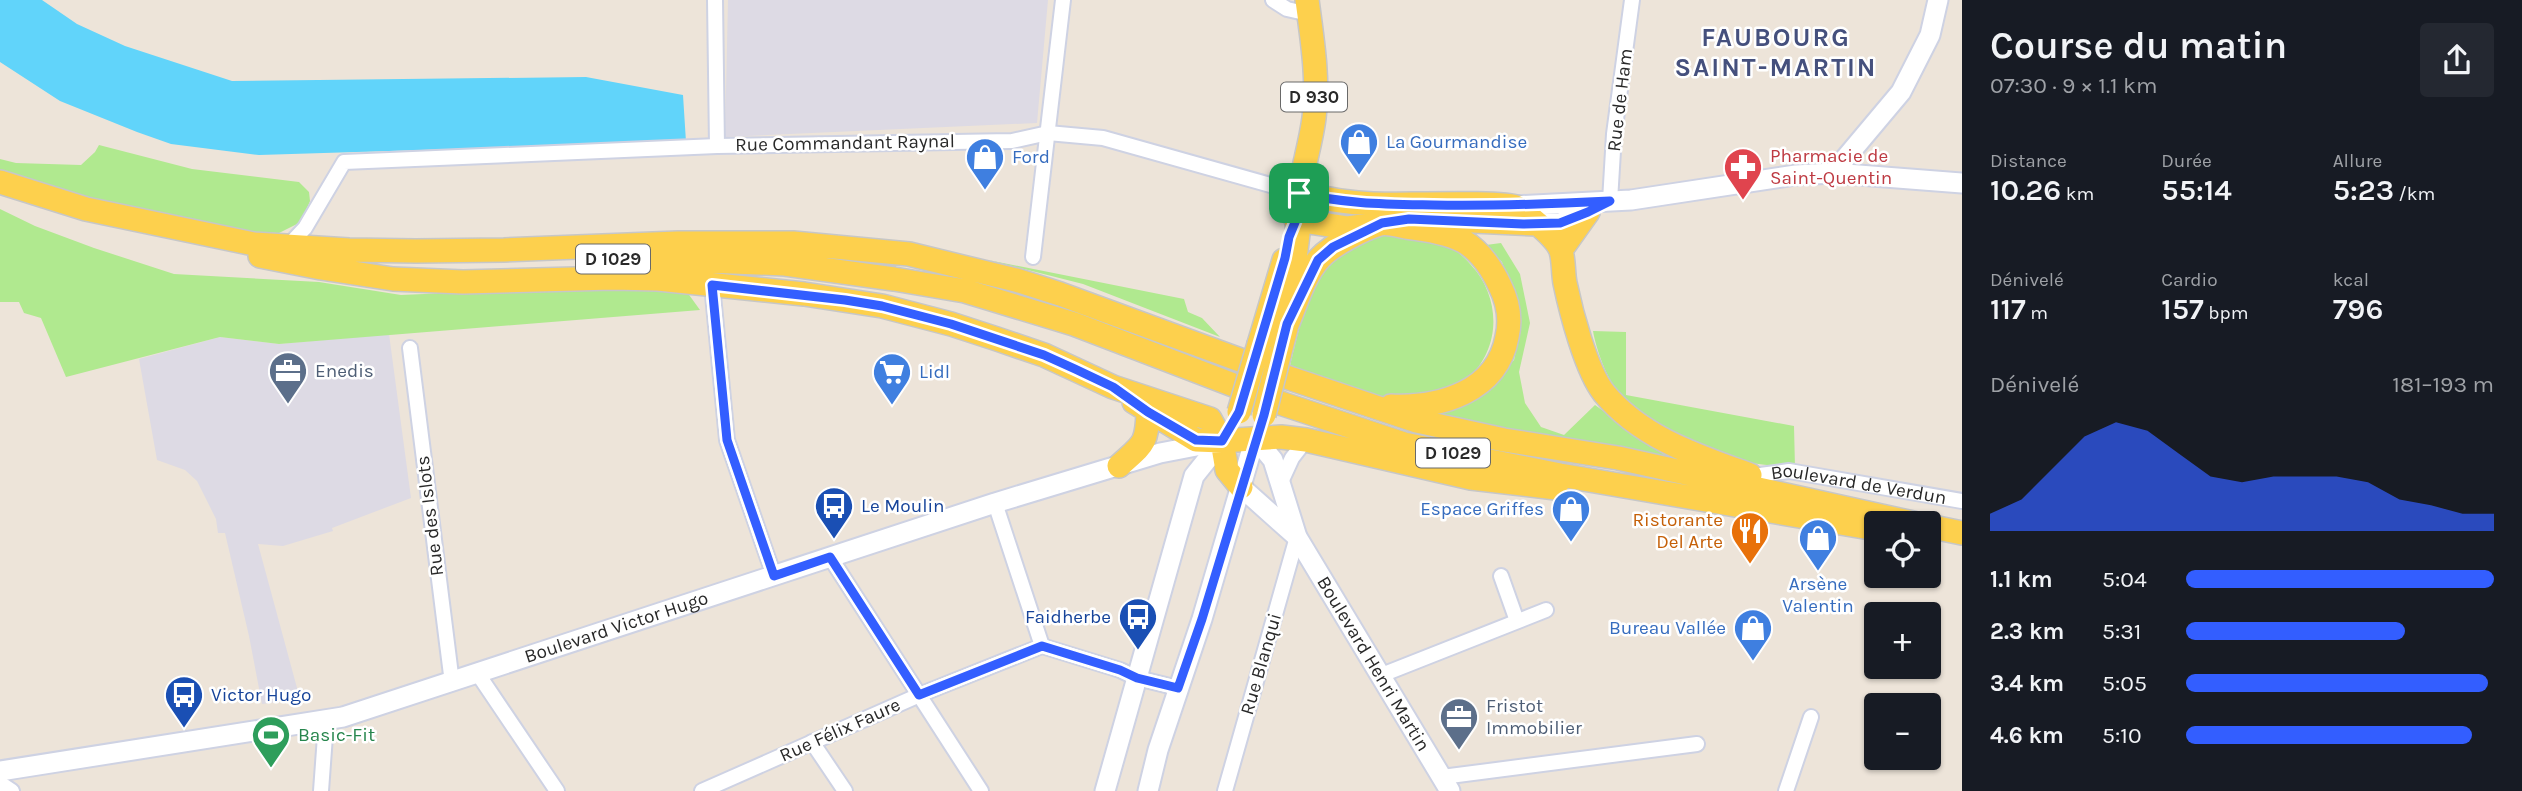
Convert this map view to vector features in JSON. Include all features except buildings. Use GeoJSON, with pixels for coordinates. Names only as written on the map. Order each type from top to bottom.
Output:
{"type":"FeatureCollection","features":[{"type":"Feature","properties":{"kind":"main road"},"geometry":{"type":"LineString","coordinates":[[1833,173],[1901,93],[1930,35],[1938,0]]}},
{"type":"Feature","properties":{"kind":"main road","name":"D 930"},"geometry":{"type":"LineString","coordinates":[[1255,438],[1264,415],[1287,324],[1298,234],[1296,220],[1299,193],[1314,117],[1315,79],[1308,7]]}},
{"type":"Feature","properties":{"kind":"main road"},"geometry":{"type":"LineString","coordinates":[[1299,193],[1337,201],[1371,204],[1513,206],[1610,201],[1796,175],[1833,173],[1962,183]]}},
{"type":"Feature","properties":{"kind":"main road","name":"D 1029"},"geometry":{"type":"LineString","coordinates":[[0,183],[139,222],[254,244],[416,251],[528,250],[678,243],[782,243],[834,245],[909,254],[1060,294],[1417,421],[1474,434],[1618,458],[1864,512]]}},
{"type":"Feature","properties":{"kind":"main road","name":"D 1029"},"geometry":{"type":"LineString","coordinates":[[0,183],[43,205],[115,229],[177,244],[254,254],[400,264],[615,259],[741,261],[809,267],[965,291],[1074,324],[1283,404],[1404,444],[1519,468],[1864,527]]}},
{"type":"Feature","properties":{"kind":"main road"},"geometry":{"type":"LineString","coordinates":[[1296,220],[1348,228],[1409,219],[1560,223],[1610,201]]}},
{"type":"Feature","properties":{"kind":"main road"},"geometry":{"type":"LineString","coordinates":[[1513,206],[1548,234],[1561,250],[1564,281],[1578,332],[1602,391],[1633,421],[1672,444],[1836,505]]}},
{"type":"Feature","properties":{"kind":"main road"},"geometry":{"type":"LineString","coordinates":[[1561,250],[1588,212]]}},
{"type":"Feature","properties":{"kind":"main road","name":"D 930"},"geometry":{"type":"LineString","coordinates":[[1222,441],[1239,412],[1296,220]]}},
{"type":"Feature","properties":{"kind":"main road"},"geometry":{"type":"LineString","coordinates":[[1287,324],[1318,260],[1333,247],[1382,223],[1418,228],[1462,240],[1476,251],[1496,276],[1508,309],[1509,327],[1500,361],[1489,375],[1467,392],[1450,400],[1424,405],[1365,404]]}},
{"type":"Feature","properties":{"kind":"main road"},"geometry":{"type":"LineString","coordinates":[[254,254],[321,268],[424,281],[612,278],[712,285],[845,300],[912,313],[1044,355],[1113,387],[1210,419],[1222,441],[1227,470],[1241,487]]}},
{"type":"Feature","properties":{"kind":"main road"},"geometry":{"type":"LineString","coordinates":[[1113,387],[1148,412],[1196,440],[1306,440],[1471,478],[1563,489],[1710,516],[1791,516]]}},
{"type":"Feature","properties":{"kind":"main road"},"geometry":{"type":"LineString","coordinates":[[1119,466],[1147,437],[1148,412]]}},
{"type":"Feature","properties":{"kind":"main road"},"geometry":{"type":"LineString","coordinates":[[1148,791],[1158,750],[1202,619],[1255,438]]}},
{"type":"Feature","properties":{"kind":"main road","name":"Boulevard Henri Martin"},"geometry":{"type":"LineString","coordinates":[[1255,438],[1273,460],[1297,537],[1446,784]]}},
{"type":"Feature","properties":{"kind":"main road"},"geometry":{"type":"LineString","coordinates":[[1105,791],[1194,476],[1222,441]]}},
{"type":"Feature","properties":{"kind":"main road","name":"Boulevard Victor Hugo"},"geometry":{"type":"LineString","coordinates":[[0,771],[326,722],[452,683],[995,503],[1160,453],[1222,441]]}},
{"type":"Feature","properties":{"kind":"main road","name":"Boulevard Henri Martin"},"geometry":{"type":"LineString","coordinates":[[1241,487],[1297,537]]}},
{"type":"Feature","properties":{"kind":"main road"},"geometry":{"type":"LineString","coordinates":[[1941,529],[1962,533]]}},
{"type":"Feature","properties":{"kind":"main road"},"geometry":{"type":"LineString","coordinates":[[1941,541],[1962,544]]}},
{"type":"Feature","properties":{"kind":"street"},"geometry":{"type":"LineString","coordinates":[[715,0],[717,146]]}},
{"type":"Feature","properties":{"kind":"street"},"geometry":{"type":"LineString","coordinates":[[1033,257],[1063,0]]}},
{"type":"Feature","properties":{"kind":"street"},"geometry":{"type":"LineString","coordinates":[[1273,0],[1287,9],[1308,7]]}},
{"type":"Feature","properties":{"kind":"street","name":"Rue de Ham"},"geometry":{"type":"LineString","coordinates":[[1610,201],[1614,134],[1632,0]]}},
{"type":"Feature","properties":{"kind":"street","name":"Rue Commandant Raynal"},"geometry":{"type":"LineString","coordinates":[[288,246],[310,220],[344,162],[717,146],[1012,141],[1048,133],[1103,138],[1299,193]]}},
{"type":"Feature","properties":{"kind":"street"},"geometry":{"type":"LineString","coordinates":[[712,285],[727,440],[774,576]]}},
{"type":"Feature","properties":{"kind":"street","name":"Rue des Islots"},"geometry":{"type":"LineString","coordinates":[[410,348],[452,683]]}},
{"type":"Feature","properties":{"kind":"street"},"geometry":{"type":"LineString","coordinates":[[1281,482],[1292,458],[1306,440]]}},
{"type":"Feature","properties":{"kind":"street","name":"Boulevard de Verdun"},"geometry":{"type":"LineString","coordinates":[[1753,476],[1788,471],[1962,501]]}},
{"type":"Feature","properties":{"kind":"street"},"geometry":{"type":"LineString","coordinates":[[995,503],[1042,646],[1120,670],[1137,678],[1178,688]]}},
{"type":"Feature","properties":{"kind":"street","name":"Rue Blanqui"},"geometry":{"type":"LineString","coordinates":[[1225,791],[1297,537]]}},
{"type":"Feature","properties":{"kind":"street"},"geometry":{"type":"LineString","coordinates":[[830,557],[981,791]]}},
{"type":"Feature","properties":{"kind":"street"},"geometry":{"type":"LineString","coordinates":[[1501,576],[1517,621]]}},
{"type":"Feature","properties":{"kind":"street"},"geometry":{"type":"LineString","coordinates":[[1379,676],[1546,610]]}},
{"type":"Feature","properties":{"kind":"street","name":"Rue Félix Faure"},"geometry":{"type":"LineString","coordinates":[[702,791],[919,695],[1042,646]]}},
{"type":"Feature","properties":{"kind":"street"},"geometry":{"type":"LineString","coordinates":[[478,674],[557,791]]}},
{"type":"Feature","properties":{"kind":"street"},"geometry":{"type":"LineString","coordinates":[[1786,791],[1811,717]]}},
{"type":"Feature","properties":{"kind":"street"},"geometry":{"type":"LineString","coordinates":[[321,791],[326,722]]}},
{"type":"Feature","properties":{"kind":"street"},"geometry":{"type":"LineString","coordinates":[[812,742],[845,791]]}},
{"type":"Feature","properties":{"kind":"street"},"geometry":{"type":"LineString","coordinates":[[1446,784],[1697,744]]}},
{"type":"Feature","properties":{"kind":"street"},"geometry":{"type":"LineString","coordinates":[[0,783],[12,791]]}},
{"type":"Feature","properties":{"kind":"shaded area"},"geometry":{"type":"Polygon","coordinates":[[[728,0],[1048,0],[1037,123],[725,137],[728,0]]]}},
{"type":"Feature","properties":{"kind":"shaded area"},"geometry":{"type":"Polygon","coordinates":[[[389,334],[411,498],[332,528],[333,531],[283,546],[258,544],[300,699],[262,704],[225,533],[218,533],[216,519],[197,481],[185,470],[157,460],[139,359],[220,337],[279,344],[389,334]]]}},
{"type":"Feature","properties":{"kind":"green space"},"geometry":{"type":"Polygon","coordinates":[[[99,145],[192,169],[299,182],[309,192],[310,201],[301,222],[279,233],[255,232],[131,215],[0,170],[0,159],[16,163],[81,165],[99,145]]]}},
{"type":"Feature","properties":{"kind":"green space"},"geometry":{"type":"Polygon","coordinates":[[[0,209],[35,226],[174,274],[319,282],[401,295],[626,285],[687,292],[700,310],[279,344],[220,337],[66,377],[41,318],[24,313],[19,302],[0,302],[0,209]]]}},
{"type":"Feature","properties":{"kind":"green space"},"geometry":{"type":"Polygon","coordinates":[[[1395,233],[1446,244],[1465,259],[1481,278],[1492,307],[1493,323],[1487,353],[1478,367],[1467,379],[1452,388],[1424,397],[1397,399],[1358,390],[1290,366],[1305,309],[1322,273],[1349,247],[1368,238],[1395,233]]]}},
{"type":"Feature","properties":{"kind":"green space"},"geometry":{"type":"Polygon","coordinates":[[[1501,243],[1520,274],[1530,323],[1519,372],[1525,403],[1541,427],[1564,435],[1595,405],[1666,456],[1665,461],[1514,433],[1429,413],[1489,389],[1514,360],[1521,330],[1518,308],[1502,262],[1486,245],[1501,243]]]}},
{"type":"Feature","properties":{"kind":"green space"},"geometry":{"type":"Polygon","coordinates":[[[988,260],[1184,299],[1188,312],[1202,318],[1220,337],[1083,284],[988,260]]]}},
{"type":"Feature","properties":{"kind":"green space"},"geometry":{"type":"Polygon","coordinates":[[[1593,331],[1626,332],[1626,395],[1794,426],[1795,468],[1729,459],[1652,419],[1620,394],[1611,381],[1599,355],[1593,331]]]}},
{"type":"Feature","properties":{"kind":"water"},"geometry":{"type":"Polygon","coordinates":[[[0,0],[42,0],[77,24],[125,46],[232,81],[586,77],[683,95],[686,142],[259,155],[171,144],[60,101],[0,62],[0,0]]]}},
{"type":"Feature","properties":{"kind":"place","name":"La Gourmandise"},"geometry":{"type":"Point","coordinates":[1359,176]}},
{"type":"Feature","properties":{"kind":"place","name":"Ford"},"geometry":{"type":"Point","coordinates":[985,191]}},
{"type":"Feature","properties":{"kind":"place","name":"Pharmacie de Saint-Quentin"},"geometry":{"type":"Point","coordinates":[1743,201]}},
{"type":"Feature","properties":{"kind":"place","name":"Enedis"},"geometry":{"type":"Point","coordinates":[288,405]}},
{"type":"Feature","properties":{"kind":"place","name":"Lidl"},"geometry":{"type":"Point","coordinates":[892,406]}},
{"type":"Feature","properties":{"kind":"place","name":"Le Moulin"},"geometry":{"type":"Point","coordinates":[834,540]}},
{"type":"Feature","properties":{"kind":"place","name":"Espace Griffes"},"geometry":{"type":"Point","coordinates":[1571,543]}},
{"type":"Feature","properties":{"kind":"place","name":"Ristorante Del Arte"},"geometry":{"type":"Point","coordinates":[1750,565]}},
{"type":"Feature","properties":{"kind":"place","name":"Arsène Valentin"},"geometry":{"type":"Point","coordinates":[1818,572]}},
{"type":"Feature","properties":{"kind":"place","name":"Faidherbe"},"geometry":{"type":"Point","coordinates":[1138,651]}},
{"type":"Feature","properties":{"kind":"place","name":"Bureau Vallée"},"geometry":{"type":"Point","coordinates":[1753,662]}},
{"type":"Feature","properties":{"kind":"place","name":"Victor Hugo"},"geometry":{"type":"Point","coordinates":[184,729]}},
{"type":"Feature","properties":{"kind":"place","name":"Fristot Immobilier"},"geometry":{"type":"Point","coordinates":[1459,751]}},
{"type":"Feature","properties":{"kind":"place","name":"Basic-Fit"},"geometry":{"type":"Point","coordinates":[271,769]}},
{"type":"Feature","properties":{"kind":"district","name":"FAUBOURG SAINT-MARTIN"},"geometry":{"type":"Point","coordinates":[1776,52]}},
{"type":"Feature","properties":{"kind":"route"},"geometry":{"type":"LineString","coordinates":[[1299,193],[1337,201],[1371,204],[1513,206],[1610,201],[1560,223],[1409,219],[1382,223],[1333,247],[1318,260],[1287,324],[1264,415],[1202,619],[1178,688],[1137,678],[1120,670],[1042,646],[919,695],[830,557],[774,576],[727,440],[712,285],[804,294],[882,306],[951,324],[1044,355],[1075,369],[1113,387],[1148,412],[1196,440],[1222,441],[1239,412],[1296,220],[1299,193]]}}]}
